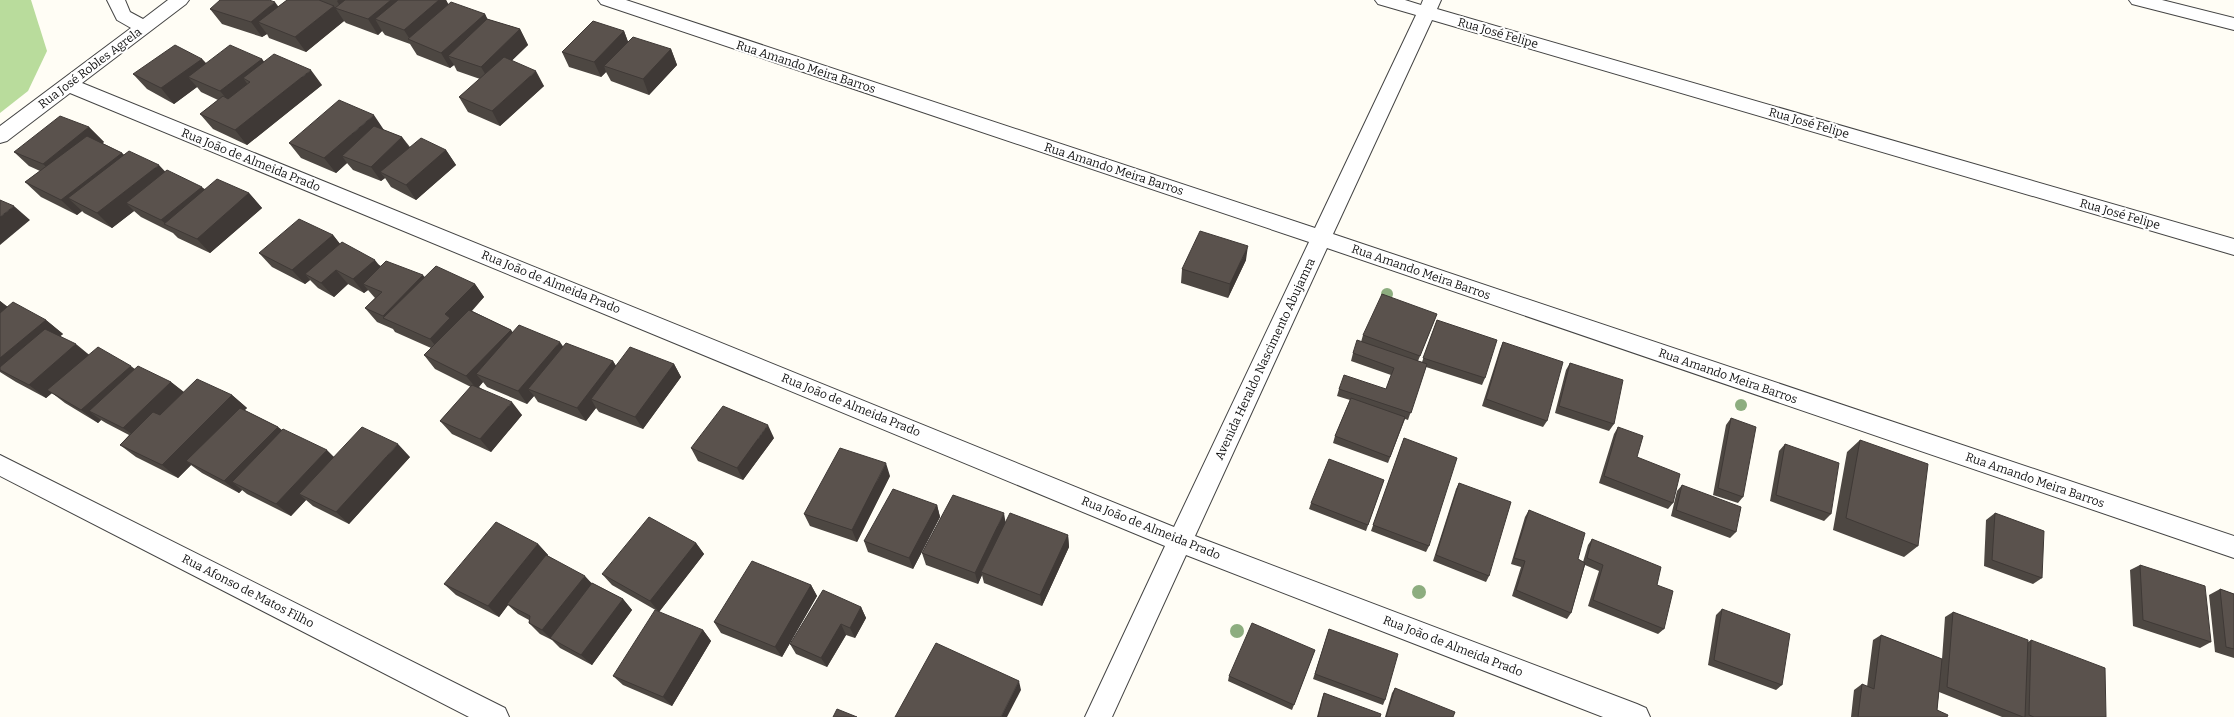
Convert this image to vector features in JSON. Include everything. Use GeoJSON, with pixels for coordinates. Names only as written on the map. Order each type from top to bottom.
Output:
{"type":"FeatureCollection","features":[{"type":"Feature","properties":{"kind":"street"},"geometry":{"type":"LineString","coordinates":[[116,0],[123,16],[145,27]]}},
{"type":"Feature","properties":{"kind":"street","name":"Rua José Robles Agrela"},"geometry":{"type":"LineString","coordinates":[[0,136],[180,0]]}},
{"type":"Feature","properties":{"kind":"street","name":"Rua Amando Meira Barros"},"geometry":{"type":"LineString","coordinates":[[607,0],[1321,238],[2234,547]]}},
{"type":"Feature","properties":{"kind":"street","name":"Rua José Felipe"},"geometry":{"type":"LineString","coordinates":[[1384,0],[1429,6],[2234,248]]}},
{"type":"Feature","properties":{"kind":"street"},"geometry":{"type":"LineString","coordinates":[[2138,0],[2234,24]]}},
{"type":"Feature","properties":{"kind":"street","name":"Avenida Heraldo Nascimento Abujamra"},"geometry":{"type":"LineString","coordinates":[[1098,717],[1429,6]]}},
{"type":"Feature","properties":{"kind":"street","name":"Rua João de Almeida Prado"},"geometry":{"type":"LineString","coordinates":[[68,84],[1180,540],[1637,717]]}},
{"type":"Feature","properties":{"kind":"street","name":"Rua Afonso de Matos Filho"},"geometry":{"type":"LineString","coordinates":[[0,465],[496,717]]}},
{"type":"Feature","properties":{"kind":"green space"},"geometry":{"type":"Polygon","coordinates":[[[0,0],[31,0],[47,51],[28,91],[0,113],[0,0]]]}},
{"type":"Feature","properties":{"kind":"building"},"geometry":{"type":"Polygon","coordinates":[[[220,0],[269,0],[275,2],[251,22],[210,9],[220,0]]]}},
{"type":"Feature","properties":{"kind":"building"},"geometry":{"type":"Polygon","coordinates":[[[287,0],[319,0],[334,6],[295,37],[258,22],[287,0]]]}},
{"type":"Feature","properties":{"kind":"building"},"geometry":{"type":"Polygon","coordinates":[[[345,0],[391,0],[368,19],[335,8],[345,0]]]}},
{"type":"Feature","properties":{"kind":"building"},"geometry":{"type":"Polygon","coordinates":[[[398,0],[439,0],[404,30],[375,19],[398,0]]]}},
{"type":"Feature","properties":{"kind":"building"},"geometry":{"type":"Polygon","coordinates":[[[451,2],[485,14],[441,53],[408,39],[451,2]]]}},
{"type":"Feature","properties":{"kind":"building"},"geometry":{"type":"Polygon","coordinates":[[[487,19],[520,29],[481,67],[448,56],[487,19]]]}},
{"type":"Feature","properties":{"kind":"building"},"geometry":{"type":"Polygon","coordinates":[[[593,21],[624,31],[594,62],[562,52],[593,21]]]}},
{"type":"Feature","properties":{"kind":"building"},"geometry":{"type":"Polygon","coordinates":[[[633,37],[671,49],[643,79],[604,66],[633,37]]]}},
{"type":"Feature","properties":{"kind":"building"},"geometry":{"type":"Polygon","coordinates":[[[175,45],[202,59],[161,88],[133,74],[175,45]]]}},
{"type":"Feature","properties":{"kind":"building"},"geometry":{"type":"Polygon","coordinates":[[[230,45],[262,59],[220,91],[188,77],[230,45]]]}},
{"type":"Feature","properties":{"kind":"building"},"geometry":{"type":"Polygon","coordinates":[[[274,54],[311,70],[235,130],[200,114],[223,96],[228,99],[250,82],[243,78],[274,54]]]}},
{"type":"Feature","properties":{"kind":"building"},"geometry":{"type":"Polygon","coordinates":[[[504,57],[536,71],[492,111],[459,97],[504,57]]]}},
{"type":"Feature","properties":{"kind":"building"},"geometry":{"type":"Polygon","coordinates":[[[339,100],[374,115],[324,158],[289,143],[339,100]]]}},
{"type":"Feature","properties":{"kind":"building"},"geometry":{"type":"Polygon","coordinates":[[[60,116],[89,127],[43,164],[14,152],[60,116]]]}},
{"type":"Feature","properties":{"kind":"building"},"geometry":{"type":"Polygon","coordinates":[[[374,126],[402,137],[371,167],[342,156],[374,126]]]}},
{"type":"Feature","properties":{"kind":"building"},"geometry":{"type":"Polygon","coordinates":[[[87,136],[122,153],[61,200],[25,182],[87,136]]]}},
{"type":"Feature","properties":{"kind":"building"},"geometry":{"type":"Polygon","coordinates":[[[421,138],[446,150],[406,185],[380,172],[421,138]]]}},
{"type":"Feature","properties":{"kind":"building"},"geometry":{"type":"Polygon","coordinates":[[[129,151],[159,165],[97,213],[68,198],[129,151]]]}},
{"type":"Feature","properties":{"kind":"building"},"geometry":{"type":"Polygon","coordinates":[[[167,170],[202,187],[161,220],[126,203],[167,170]]]}},
{"type":"Feature","properties":{"kind":"building"},"geometry":{"type":"Polygon","coordinates":[[[217,179],[249,193],[197,239],[164,224],[217,179]]]}},
{"type":"Feature","properties":{"kind":"building"},"geometry":{"type":"Polygon","coordinates":[[[0,200],[14,206],[0,217],[0,200]]]}},
{"type":"Feature","properties":{"kind":"building"},"geometry":{"type":"Polygon","coordinates":[[[299,219],[333,235],[292,270],[259,253],[299,219]]]}},
{"type":"Feature","properties":{"kind":"building"},"geometry":{"type":"Polygon","coordinates":[[[1200,231],[1248,246],[1230,284],[1182,269],[1200,231]]]}},
{"type":"Feature","properties":{"kind":"building"},"geometry":{"type":"Polygon","coordinates":[[[342,242],[375,260],[353,279],[336,270],[321,283],[305,274],[342,242]]]}},
{"type":"Feature","properties":{"kind":"building"},"geometry":{"type":"Polygon","coordinates":[[[386,261],[423,275],[383,316],[365,308],[382,292],[363,284],[386,261]]]}},
{"type":"Feature","properties":{"kind":"building"},"geometry":{"type":"Polygon","coordinates":[[[436,266],[475,284],[445,314],[450,318],[430,339],[383,318],[436,266]]]}},
{"type":"Feature","properties":{"kind":"building"},"geometry":{"type":"Polygon","coordinates":[[[1382,294],[1437,314],[1420,356],[1363,335],[1382,294]]]}},
{"type":"Feature","properties":{"kind":"building"},"geometry":{"type":"Polygon","coordinates":[[[13,302],[46,320],[0,358],[0,313],[13,302]]]}},
{"type":"Feature","properties":{"kind":"building"},"geometry":{"type":"Polygon","coordinates":[[[469,310],[511,330],[466,376],[424,355],[469,310]]]}},
{"type":"Feature","properties":{"kind":"building"},"geometry":{"type":"Polygon","coordinates":[[[1437,320],[1497,340],[1485,378],[1423,358],[1437,320]]]}},
{"type":"Feature","properties":{"kind":"building"},"geometry":{"type":"Polygon","coordinates":[[[519,325],[560,342],[518,391],[476,374],[519,325]]]}},
{"type":"Feature","properties":{"kind":"building"},"geometry":{"type":"Polygon","coordinates":[[[45,329],[76,344],[29,385],[0,370],[0,367],[45,329]]]}},
{"type":"Feature","properties":{"kind":"building"},"geometry":{"type":"Polygon","coordinates":[[[1357,340],[1427,364],[1411,413],[1339,389],[1344,375],[1386,389],[1394,368],[1353,353],[1357,340]]]}},
{"type":"Feature","properties":{"kind":"building"},"geometry":{"type":"Polygon","coordinates":[[[1503,342],[1563,362],[1547,421],[1486,399],[1503,342]]]}},
{"type":"Feature","properties":{"kind":"building"},"geometry":{"type":"Polygon","coordinates":[[[566,343],[613,361],[577,408],[528,389],[566,343]]]}},
{"type":"Feature","properties":{"kind":"building"},"geometry":{"type":"Polygon","coordinates":[[[98,347],[131,366],[81,410],[47,390],[98,347]]]}},
{"type":"Feature","properties":{"kind":"building"},"geometry":{"type":"Polygon","coordinates":[[[630,347],[674,364],[635,417],[591,399],[630,347]]]}},
{"type":"Feature","properties":{"kind":"building"},"geometry":{"type":"Polygon","coordinates":[[[1570,363],[1623,380],[1614,424],[1559,406],[1570,363]]]}},
{"type":"Feature","properties":{"kind":"building"},"geometry":{"type":"Polygon","coordinates":[[[138,366],[171,382],[123,428],[89,411],[138,366]]]}},
{"type":"Feature","properties":{"kind":"building"},"geometry":{"type":"Polygon","coordinates":[[[197,379],[232,395],[162,465],[120,445],[153,412],[160,415],[197,379]]]}},
{"type":"Feature","properties":{"kind":"building"},"geometry":{"type":"Polygon","coordinates":[[[472,385],[512,402],[480,439],[440,421],[472,385]]]}},
{"type":"Feature","properties":{"kind":"building"},"geometry":{"type":"Polygon","coordinates":[[[1351,398],[1405,417],[1390,457],[1335,436],[1351,398]]]}},
{"type":"Feature","properties":{"kind":"building"},"geometry":{"type":"Polygon","coordinates":[[[723,406],[768,425],[737,468],[691,448],[723,406]]]}},
{"type":"Feature","properties":{"kind":"building"},"geometry":{"type":"Polygon","coordinates":[[[240,408],[278,427],[224,481],[186,461],[240,408]]]}},
{"type":"Feature","properties":{"kind":"building"},"geometry":{"type":"Polygon","coordinates":[[[1731,418],[1756,427],[1743,497],[1718,488],[1731,418]]]}},
{"type":"Feature","properties":{"kind":"building"},"geometry":{"type":"Polygon","coordinates":[[[362,427],[398,444],[336,512],[299,494],[362,427]]]}},
{"type":"Feature","properties":{"kind":"building"},"geometry":{"type":"Polygon","coordinates":[[[1618,427],[1643,436],[1637,457],[1680,474],[1673,503],[1604,476],[1618,427]]]}},
{"type":"Feature","properties":{"kind":"building"},"geometry":{"type":"Polygon","coordinates":[[[283,429],[327,450],[276,504],[232,482],[283,429]]]}},
{"type":"Feature","properties":{"kind":"building"},"geometry":{"type":"Polygon","coordinates":[[[1404,438],[1457,458],[1429,546],[1373,525],[1404,438]]]}},
{"type":"Feature","properties":{"kind":"building"},"geometry":{"type":"Polygon","coordinates":[[[1860,440],[1928,464],[1918,546],[1846,518],[1860,440]]]}},
{"type":"Feature","properties":{"kind":"building"},"geometry":{"type":"Polygon","coordinates":[[[1785,444],[1839,463],[1831,514],[1776,495],[1785,444]]]}},
{"type":"Feature","properties":{"kind":"building"},"geometry":{"type":"Polygon","coordinates":[[[840,448],[886,463],[852,530],[804,514],[840,448]]]}},
{"type":"Feature","properties":{"kind":"building"},"geometry":{"type":"Polygon","coordinates":[[[1329,459],[1384,480],[1368,525],[1311,503],[1329,459]]]}},
{"type":"Feature","properties":{"kind":"building"},"geometry":{"type":"Polygon","coordinates":[[[1459,483],[1511,502],[1489,576],[1436,555],[1459,483]]]}},
{"type":"Feature","properties":{"kind":"building"},"geometry":{"type":"Polygon","coordinates":[[[1682,485],[1741,507],[1736,532],[1676,510],[1682,485]]]}},
{"type":"Feature","properties":{"kind":"building"},"geometry":{"type":"Polygon","coordinates":[[[893,489],[937,505],[909,558],[864,541],[893,489]]]}},
{"type":"Feature","properties":{"kind":"building"},"geometry":{"type":"Polygon","coordinates":[[[953,495],[1004,513],[975,573],[922,553],[953,495]]]}},
{"type":"Feature","properties":{"kind":"building"},"geometry":{"type":"Polygon","coordinates":[[[1529,510],[1585,533],[1578,559],[1585,563],[1571,613],[1516,590],[1525,561],[1514,558],[1529,510]]]}},
{"type":"Feature","properties":{"kind":"building"},"geometry":{"type":"Polygon","coordinates":[[[1010,513],[1068,535],[1040,595],[981,572],[1010,513]]]}},
{"type":"Feature","properties":{"kind":"building"},"geometry":{"type":"Polygon","coordinates":[[[1995,513],[2044,531],[2042,578],[1992,560],[1995,513]]]}},
{"type":"Feature","properties":{"kind":"building"},"geometry":{"type":"Polygon","coordinates":[[[649,517],[696,543],[650,601],[602,574],[649,517]]]}},
{"type":"Feature","properties":{"kind":"building"},"geometry":{"type":"Polygon","coordinates":[[[496,522],[538,544],[488,606],[444,584],[496,522]]]}},
{"type":"Feature","properties":{"kind":"building"},"geometry":{"type":"Polygon","coordinates":[[[1592,539],[1661,567],[1657,585],[1673,591],[1664,629],[1593,600],[1603,565],[1587,558],[1592,539]]]}},
{"type":"Feature","properties":{"kind":"building"},"geometry":{"type":"Polygon","coordinates":[[[546,555],[585,576],[542,630],[529,623],[530,616],[507,604],[546,555]]]}},
{"type":"Feature","properties":{"kind":"building"},"geometry":{"type":"Polygon","coordinates":[[[752,561],[811,585],[775,647],[714,622],[752,561]]]}},
{"type":"Feature","properties":{"kind":"building"},"geometry":{"type":"Polygon","coordinates":[[[2140,565],[2205,586],[2211,642],[2143,620],[2140,565]]]}},
{"type":"Feature","properties":{"kind":"building"},"geometry":{"type":"Polygon","coordinates":[[[592,583],[623,599],[581,655],[550,638],[592,583]]]}},
{"type":"Feature","properties":{"kind":"building"},"geometry":{"type":"Polygon","coordinates":[[[2220,589],[2234,594],[2234,649],[2226,647],[2220,589]]]}},
{"type":"Feature","properties":{"kind":"building"},"geometry":{"type":"Polygon","coordinates":[[[823,590],[861,607],[850,628],[841,624],[821,658],[790,644],[823,590]]]}},
{"type":"Feature","properties":{"kind":"building"},"geometry":{"type":"Polygon","coordinates":[[[1722,609],[1790,634],[1782,685],[1714,660],[1722,609]]]}},
{"type":"Feature","properties":{"kind":"building"},"geometry":{"type":"Polygon","coordinates":[[[655,610],[703,630],[663,697],[613,676],[655,610]]]}},
{"type":"Feature","properties":{"kind":"building"},"geometry":{"type":"Polygon","coordinates":[[[1953,612],[2028,640],[2025,717],[1947,687],[1953,612]]]}},
{"type":"Feature","properties":{"kind":"building"},"geometry":{"type":"Polygon","coordinates":[[[1252,623],[1315,650],[1294,705],[1229,676],[1252,623]]]}},
{"type":"Feature","properties":{"kind":"building"},"geometry":{"type":"Polygon","coordinates":[[[1329,629],[1398,654],[1385,700],[1315,674],[1329,629]]]}},
{"type":"Feature","properties":{"kind":"building"},"geometry":{"type":"Polygon","coordinates":[[[1881,635],[1942,659],[1937,710],[1948,715],[1947,717],[1858,717],[1862,684],[1874,689],[1881,635]]]}},
{"type":"Feature","properties":{"kind":"building"},"geometry":{"type":"Polygon","coordinates":[[[2031,640],[2105,668],[2106,717],[2034,717],[2029,715],[2031,640]]]}},
{"type":"Feature","properties":{"kind":"building"},"geometry":{"type":"Polygon","coordinates":[[[936,643],[1019,681],[1001,717],[895,717],[936,643]]]}},
{"type":"Feature","properties":{"kind":"building"},"geometry":{"type":"Polygon","coordinates":[[[1395,688],[1455,712],[1453,717],[1386,717],[1395,688]]]}},
{"type":"Feature","properties":{"kind":"building"},"geometry":{"type":"Polygon","coordinates":[[[1324,693],[1381,714],[1380,717],[1318,717],[1324,693]]]}},
{"type":"Feature","properties":{"kind":"building"},"geometry":{"type":"Polygon","coordinates":[[[837,709],[857,717],[833,717],[837,709]]]}}]}
